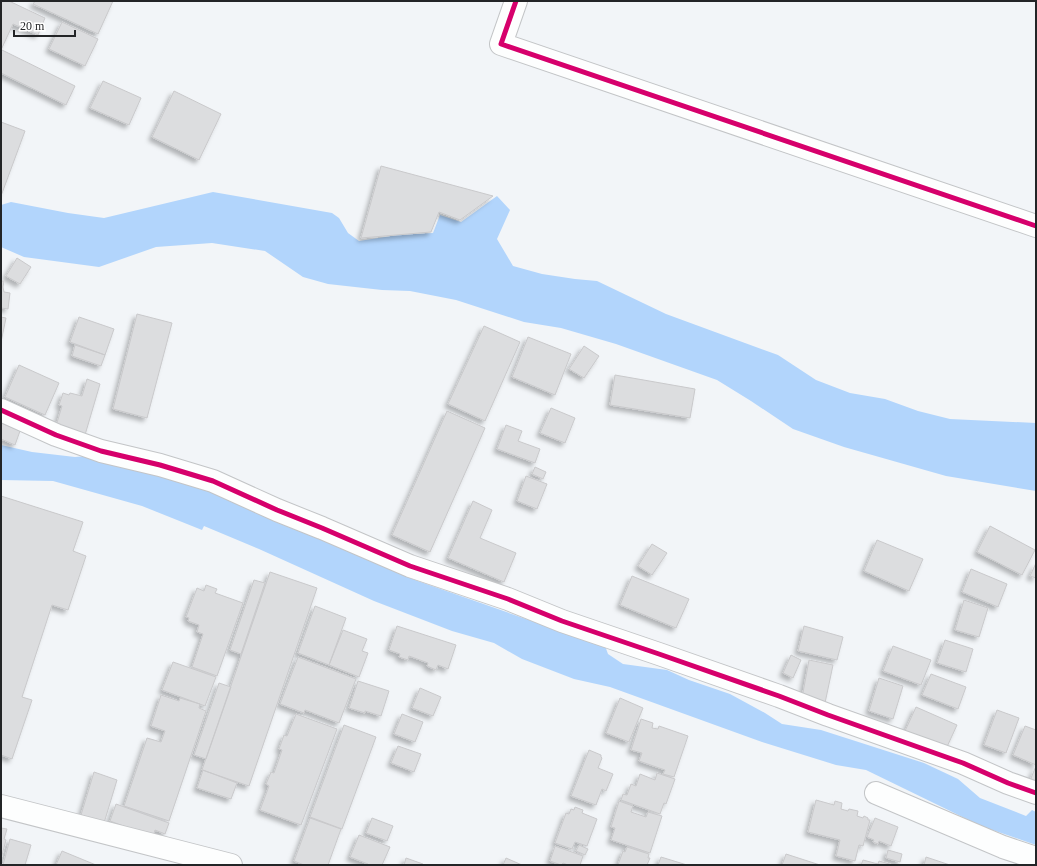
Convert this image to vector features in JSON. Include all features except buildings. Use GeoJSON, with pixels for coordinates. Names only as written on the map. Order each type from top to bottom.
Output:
{"type":"FeatureCollection","features":[{"type":"Feature","properties":{"kind":"street"},"geometry":{"type":"LineString","coordinates":[[516,1],[501,44],[1036,226]]}},
{"type":"Feature","properties":{"kind":"street"},"geometry":{"type":"LineString","coordinates":[[1,410],[56,435],[101,451],[160,465],[212,481],[410,566],[508,599],[562,621],[779,696],[963,763],[1008,783],[1036,793]]}},
{"type":"Feature","properties":{"kind":"street"},"geometry":{"type":"LineString","coordinates":[[876,793],[1003,847],[1036,858]]}},
{"type":"Feature","properties":{"kind":"street"},"geometry":{"type":"LineString","coordinates":[[1,806],[231,865]]}},
{"type":"Feature","properties":{"kind":"water"},"geometry":{"type":"Polygon","coordinates":[[[213,192],[332,213],[339,218],[348,233],[359,241],[398,235],[433,233],[440,215],[461,222],[497,196],[510,210],[497,239],[513,266],[542,274],[597,281],[666,314],[778,355],[816,380],[850,393],[885,399],[918,411],[950,419],[1036,423],[1036,491],[946,476],[844,447],[793,429],[717,380],[616,344],[561,328],[524,322],[456,300],[410,291],[382,290],[328,284],[303,277],[265,251],[212,243],[156,247],[99,267],[24,257],[1,247],[1,205],[11,202],[104,218],[213,192]]]}},
{"type":"Feature","properties":{"kind":"water"},"geometry":{"type":"Polygon","coordinates":[[[1,445],[32,452],[75,457],[87,456],[212,491],[213,493],[415,580],[566,633],[604,643],[608,654],[623,664],[667,670],[689,680],[730,694],[782,724],[821,730],[924,763],[958,779],[980,798],[1026,816],[1032,810],[1036,812],[1036,845],[981,826],[866,770],[836,765],[762,742],[610,687],[574,679],[522,659],[494,643],[452,631],[374,601],[204,526],[202,530],[142,506],[53,481],[1,480],[1,445]]]}},
{"type":"Feature","properties":{"kind":"cycle path"},"geometry":{"type":"LineString","coordinates":[[516,1],[501,44],[1036,226]]}},
{"type":"Feature","properties":{"kind":"cycle path"},"geometry":{"type":"LineString","coordinates":[[1,410],[56,435],[101,451],[160,465],[213,481],[277,510],[410,566],[508,599],[562,621],[779,696],[963,763],[1008,783],[1036,793]]}}]}
